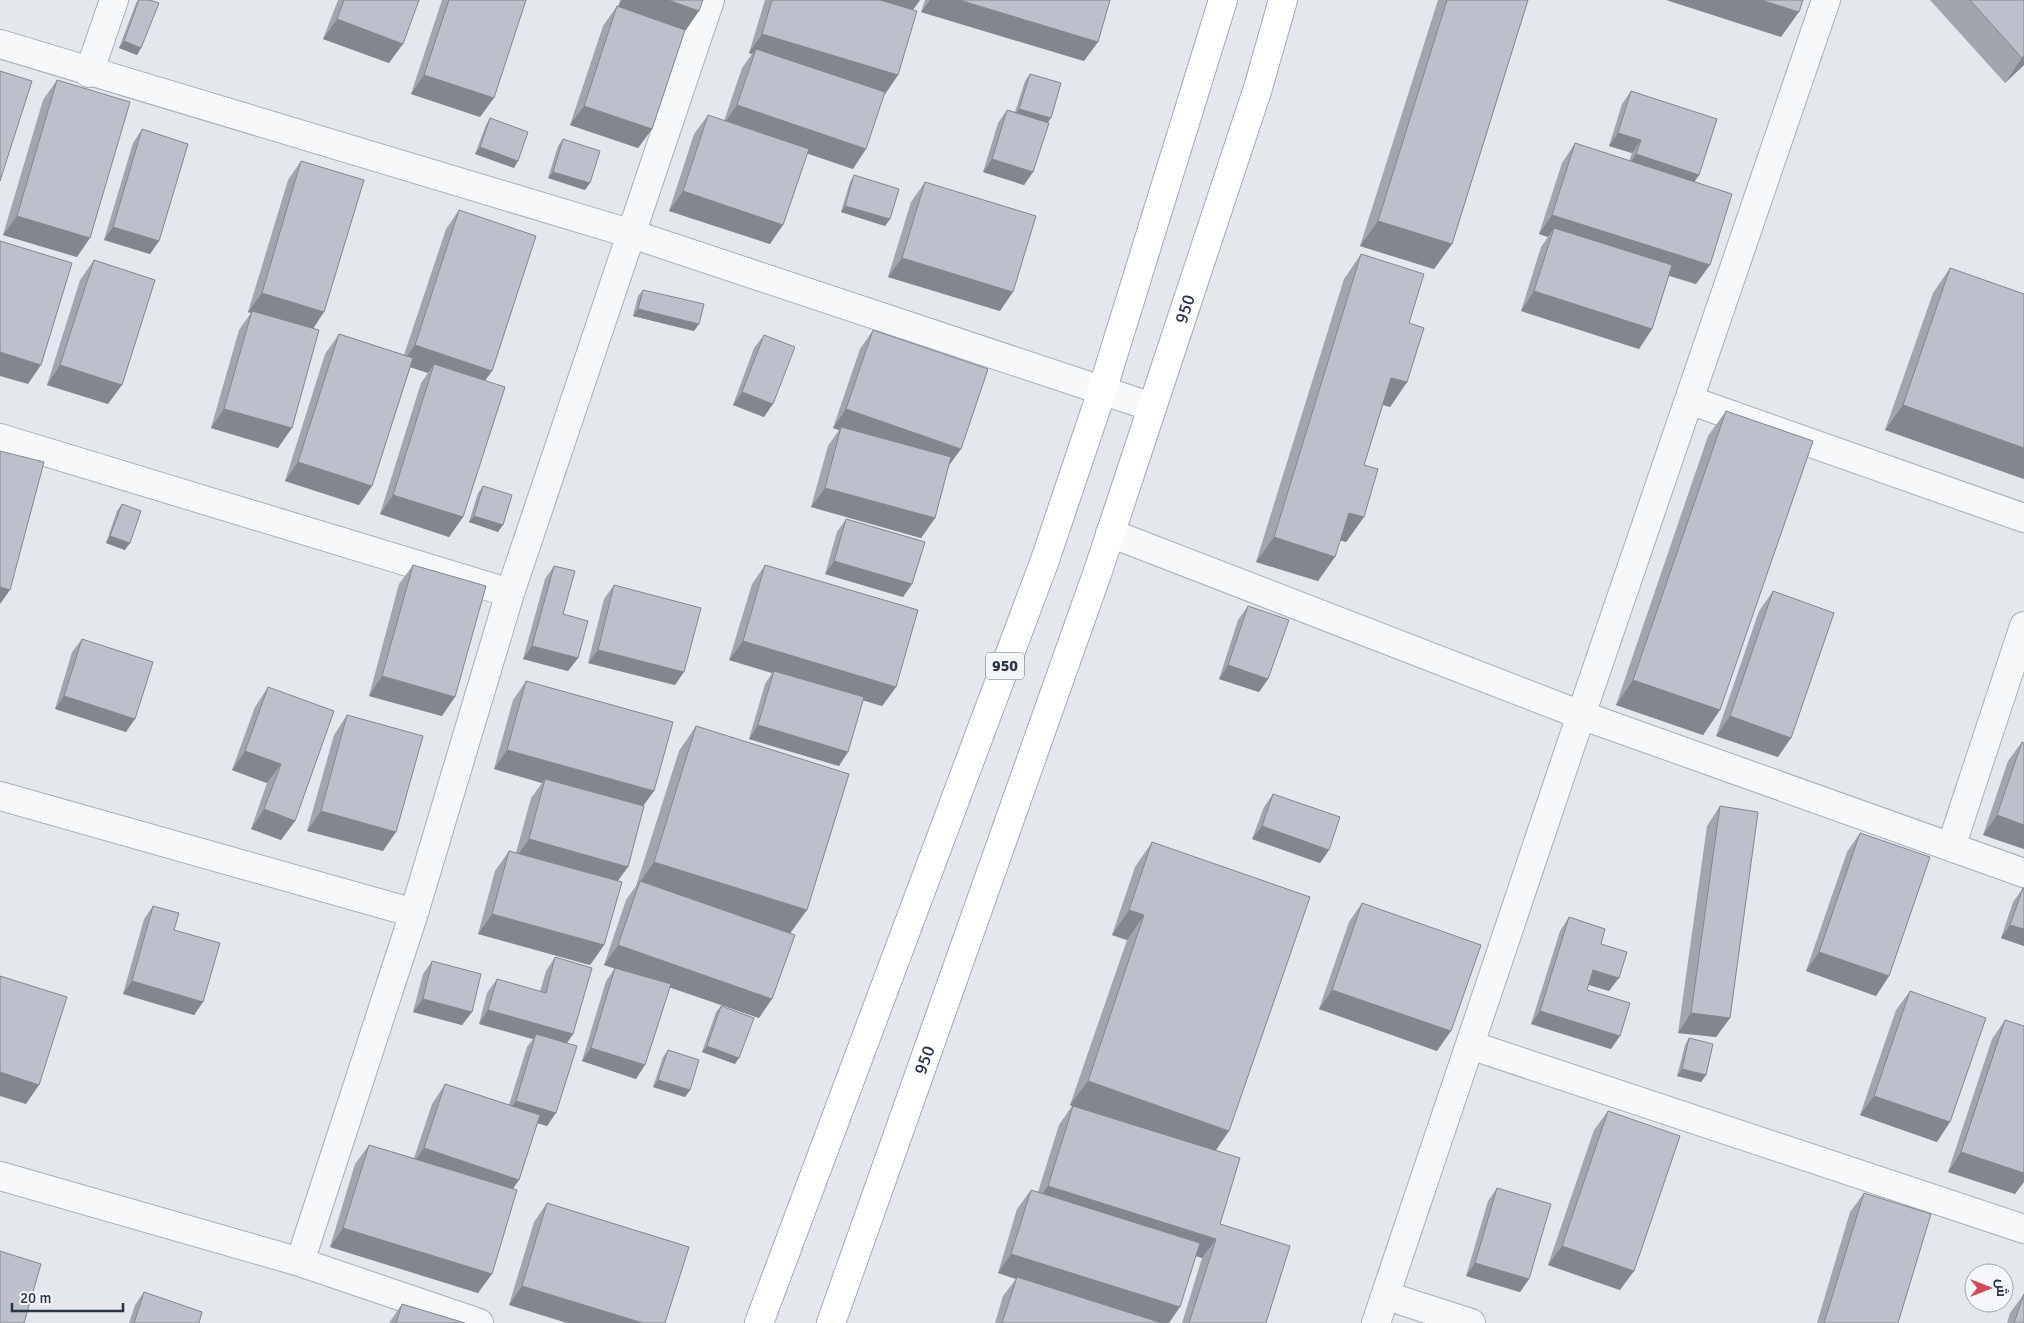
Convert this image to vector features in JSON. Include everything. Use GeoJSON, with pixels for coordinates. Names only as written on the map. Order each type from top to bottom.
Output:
{"type":"FeatureCollection","features":[{"type":"Feature","properties":{"kind":"main road","name":"950"},"geometry":{"type":"LineString","coordinates":[[759,1323],[1045,560],[1102,391],[1223,0]]}},
{"type":"Feature","properties":{"kind":"main road","name":"950"},"geometry":{"type":"LineString","coordinates":[[831,1323],[1110,533],[1258,88],[1283,0]]}},
{"type":"Feature","properties":{"kind":"street"},"geometry":{"type":"LineString","coordinates":[[89,73],[114,0]]}},
{"type":"Feature","properties":{"kind":"street"},"geometry":{"type":"LineString","coordinates":[[300,1262],[414,913],[510,593],[710,0]]}},
{"type":"Feature","properties":{"kind":"street"},"geometry":{"type":"LineString","coordinates":[[1376,1323],[1580,715],[1826,0]]}},
{"type":"Feature","properties":{"kind":"street"},"geometry":{"type":"LineString","coordinates":[[0,44],[89,73],[632,234],[1152,407]]}},
{"type":"Feature","properties":{"kind":"street"},"geometry":{"type":"LineString","coordinates":[[1689,400],[2024,518]]}},
{"type":"Feature","properties":{"kind":"street"},"geometry":{"type":"LineString","coordinates":[[0,438],[510,593]]}},
{"type":"Feature","properties":{"kind":"street"},"geometry":{"type":"LineString","coordinates":[[1110,533],[1580,715],[2024,874]]}},
{"type":"Feature","properties":{"kind":"street"},"geometry":{"type":"LineString","coordinates":[[1951,847],[2024,626]]}},
{"type":"Feature","properties":{"kind":"street"},"geometry":{"type":"LineString","coordinates":[[0,796],[414,913]]}},
{"type":"Feature","properties":{"kind":"street"},"geometry":{"type":"LineString","coordinates":[[1470,1045],[2024,1229]]}},
{"type":"Feature","properties":{"kind":"street"},"geometry":{"type":"LineString","coordinates":[[0,1176],[300,1262],[479,1323]]}},
{"type":"Feature","properties":{"kind":"street"},"geometry":{"type":"LineString","coordinates":[[1386,1296],[1471,1323]]}},
{"type":"Feature","properties":{"kind":"building"},"geometry":{"type":"Polygon","coordinates":[[[139,0],[150,0],[159,3],[141,48],[124,41],[139,0]]]}},
{"type":"Feature","properties":{"kind":"building"},"geometry":{"type":"Polygon","coordinates":[[[344,0],[419,0],[403,44],[337,19],[344,0]]]}},
{"type":"Feature","properties":{"kind":"building"},"geometry":{"type":"Polygon","coordinates":[[[449,0],[526,0],[494,98],[424,75],[449,0]]]}},
{"type":"Feature","properties":{"kind":"building"},"geometry":{"type":"Polygon","coordinates":[[[668,0],[703,0],[699,11],[668,0]]]}},
{"type":"Feature","properties":{"kind":"building"},"geometry":{"type":"Polygon","coordinates":[[[772,0],[880,0],[917,11],[898,75],[762,34],[772,0]]]}},
{"type":"Feature","properties":{"kind":"building"},"geometry":{"type":"Polygon","coordinates":[[[959,0],[1110,0],[1098,42],[959,0]]]}},
{"type":"Feature","properties":{"kind":"building"},"geometry":{"type":"Polygon","coordinates":[[[1447,0],[1528,0],[1452,244],[1378,221],[1447,0]]]}},
{"type":"Feature","properties":{"kind":"building"},"geometry":{"type":"Polygon","coordinates":[[[1761,0],[1803,0],[1799,12],[1761,0]]]}},
{"type":"Feature","properties":{"kind":"building"},"geometry":{"type":"Polygon","coordinates":[[[1970,0],[2024,0],[2024,56],[2022,58],[1970,0]]]}},
{"type":"Feature","properties":{"kind":"building"},"geometry":{"type":"Polygon","coordinates":[[[617,6],[685,30],[652,129],[584,106],[617,6]]]}},
{"type":"Feature","properties":{"kind":"building"},"geometry":{"type":"Polygon","coordinates":[[[756,49],[885,92],[866,149],[737,105],[756,49]]]}},
{"type":"Feature","properties":{"kind":"building"},"geometry":{"type":"Polygon","coordinates":[[[0,71],[32,81],[0,181],[0,71]]]}},
{"type":"Feature","properties":{"kind":"building"},"geometry":{"type":"Polygon","coordinates":[[[1030,74],[1061,83],[1051,118],[1019,109],[1030,74]]]}},
{"type":"Feature","properties":{"kind":"building"},"geometry":{"type":"Polygon","coordinates":[[[57,80],[130,102],[90,238],[17,216],[57,80]]]}},
{"type":"Feature","properties":{"kind":"building"},"geometry":{"type":"Polygon","coordinates":[[[1631,91],[1717,119],[1699,175],[1636,154],[1641,140],[1618,133],[1631,91]]]}},
{"type":"Feature","properties":{"kind":"building"},"geometry":{"type":"Polygon","coordinates":[[[1007,110],[1049,123],[1033,172],[992,159],[1007,110]]]}},
{"type":"Feature","properties":{"kind":"building"},"geometry":{"type":"Polygon","coordinates":[[[708,115],[809,149],[783,225],[683,191],[708,115]]]}},
{"type":"Feature","properties":{"kind":"building"},"geometry":{"type":"Polygon","coordinates":[[[490,118],[528,132],[518,161],[480,147],[490,118]]]}},
{"type":"Feature","properties":{"kind":"building"},"geometry":{"type":"Polygon","coordinates":[[[142,129],[188,144],[159,241],[113,227],[142,129]]]}},
{"type":"Feature","properties":{"kind":"building"},"geometry":{"type":"Polygon","coordinates":[[[563,139],[600,151],[590,183],[553,172],[563,139]]]}},
{"type":"Feature","properties":{"kind":"building"},"geometry":{"type":"Polygon","coordinates":[[[1575,143],[1732,194],[1710,265],[1552,215],[1575,143]]]}},
{"type":"Feature","properties":{"kind":"building"},"geometry":{"type":"Polygon","coordinates":[[[301,161],[364,180],[324,312],[262,293],[301,161]]]}},
{"type":"Feature","properties":{"kind":"building"},"geometry":{"type":"Polygon","coordinates":[[[854,175],[899,189],[890,219],[845,206],[854,175]]]}},
{"type":"Feature","properties":{"kind":"building"},"geometry":{"type":"Polygon","coordinates":[[[925,182],[1036,216],[1013,292],[902,258],[925,182]]]}},
{"type":"Feature","properties":{"kind":"building"},"geometry":{"type":"Polygon","coordinates":[[[459,210],[536,236],[492,371],[415,345],[459,210]]]}},
{"type":"Feature","properties":{"kind":"building"},"geometry":{"type":"Polygon","coordinates":[[[1554,228],[1672,265],[1652,329],[1534,291],[1554,228]]]}},
{"type":"Feature","properties":{"kind":"building"},"geometry":{"type":"Polygon","coordinates":[[[0,241],[72,263],[41,365],[0,352],[0,241]]]}},
{"type":"Feature","properties":{"kind":"building"},"geometry":{"type":"Polygon","coordinates":[[[1361,254],[1424,274],[1409,323],[1424,328],[1407,382],[1391,378],[1364,465],[1378,469],[1364,517],[1349,513],[1335,557],[1274,537],[1361,254]]]}},
{"type":"Feature","properties":{"kind":"building"},"geometry":{"type":"Polygon","coordinates":[[[94,260],[155,280],[122,385],[60,365],[94,260]]]}},
{"type":"Feature","properties":{"kind":"building"},"geometry":{"type":"Polygon","coordinates":[[[1950,268],[2024,294],[2024,448],[1903,405],[1950,268]]]}},
{"type":"Feature","properties":{"kind":"building"},"geometry":{"type":"Polygon","coordinates":[[[643,290],[704,304],[699,324],[638,309],[643,290]]]}},
{"type":"Feature","properties":{"kind":"building"},"geometry":{"type":"Polygon","coordinates":[[[252,311],[319,330],[292,428],[224,409],[252,311]]]}},
{"type":"Feature","properties":{"kind":"building"},"geometry":{"type":"Polygon","coordinates":[[[873,330],[988,369],[961,449],[846,409],[873,330]]]}},
{"type":"Feature","properties":{"kind":"building"},"geometry":{"type":"Polygon","coordinates":[[[339,334],[413,358],[372,486],[298,462],[339,334]]]}},
{"type":"Feature","properties":{"kind":"building"},"geometry":{"type":"Polygon","coordinates":[[[764,335],[795,347],[773,404],[742,392],[764,335]]]}},
{"type":"Feature","properties":{"kind":"building"},"geometry":{"type":"Polygon","coordinates":[[[434,364],[505,387],[463,517],[393,495],[434,364]]]}},
{"type":"Feature","properties":{"kind":"building"},"geometry":{"type":"Polygon","coordinates":[[[1726,411],[1813,441],[1720,710],[1633,680],[1726,411]]]}},
{"type":"Feature","properties":{"kind":"building"},"geometry":{"type":"Polygon","coordinates":[[[841,427],[951,457],[935,518],[825,488],[841,427]]]}},
{"type":"Feature","properties":{"kind":"building"},"geometry":{"type":"Polygon","coordinates":[[[0,451],[44,462],[10,590],[0,587],[0,451]]]}},
{"type":"Feature","properties":{"kind":"building"},"geometry":{"type":"Polygon","coordinates":[[[483,486],[512,495],[503,525],[474,516],[483,486]]]}},
{"type":"Feature","properties":{"kind":"building"},"geometry":{"type":"Polygon","coordinates":[[[122,504],[141,511],[130,543],[110,536],[122,504]]]}},
{"type":"Feature","properties":{"kind":"building"},"geometry":{"type":"Polygon","coordinates":[[[846,519],[925,542],[912,584],[834,561],[846,519]]]}},
{"type":"Feature","properties":{"kind":"building"},"geometry":{"type":"Polygon","coordinates":[[[413,565],[486,586],[455,697],[382,676],[413,565]]]}},
{"type":"Feature","properties":{"kind":"building"},"geometry":{"type":"Polygon","coordinates":[[[765,565],[918,610],[896,687],[743,641],[765,565]]]}},
{"type":"Feature","properties":{"kind":"building"},"geometry":{"type":"Polygon","coordinates":[[[554,566],[575,571],[563,614],[588,621],[578,658],[532,646],[554,566]]]}},
{"type":"Feature","properties":{"kind":"building"},"geometry":{"type":"Polygon","coordinates":[[[614,585],[701,608],[684,672],[598,650],[614,585]]]}},
{"type":"Feature","properties":{"kind":"building"},"geometry":{"type":"Polygon","coordinates":[[[1773,591],[1834,613],[1791,738],[1730,716],[1773,591]]]}},
{"type":"Feature","properties":{"kind":"building"},"geometry":{"type":"Polygon","coordinates":[[[1248,606],[1289,620],[1268,679],[1228,665],[1248,606]]]}},
{"type":"Feature","properties":{"kind":"building"},"geometry":{"type":"Polygon","coordinates":[[[82,639],[153,662],[135,719],[64,696],[82,639]]]}},
{"type":"Feature","properties":{"kind":"building"},"geometry":{"type":"Polygon","coordinates":[[[774,671],[864,697],[848,752],[758,725],[774,671]]]}},
{"type":"Feature","properties":{"kind":"building"},"geometry":{"type":"Polygon","coordinates":[[[526,681],[673,722],[654,791],[507,750],[526,681]]]}},
{"type":"Feature","properties":{"kind":"building"},"geometry":{"type":"Polygon","coordinates":[[[268,687],[334,711],[295,821],[264,809],[281,764],[245,751],[268,687]]]}},
{"type":"Feature","properties":{"kind":"building"},"geometry":{"type":"Polygon","coordinates":[[[347,715],[423,736],[396,832],[321,811],[347,715]]]}},
{"type":"Feature","properties":{"kind":"building"},"geometry":{"type":"Polygon","coordinates":[[[696,726],[849,774],[807,910],[654,862],[696,726]]]}},
{"type":"Feature","properties":{"kind":"building"},"geometry":{"type":"Polygon","coordinates":[[[2022,742],[2024,743],[2024,825],[1997,815],[2022,742]]]}},
{"type":"Feature","properties":{"kind":"building"},"geometry":{"type":"Polygon","coordinates":[[[545,779],[644,806],[628,867],[529,839],[545,779]]]}},
{"type":"Feature","properties":{"kind":"building"},"geometry":{"type":"Polygon","coordinates":[[[1273,794],[1340,817],[1329,850],[1262,826],[1273,794]]]}},
{"type":"Feature","properties":{"kind":"building"},"geometry":{"type":"Polygon","coordinates":[[[1720,806],[1758,812],[1730,1018],[1691,1013],[1720,806]]]}},
{"type":"Feature","properties":{"kind":"building"},"geometry":{"type":"Polygon","coordinates":[[[1860,833],[1930,857],[1889,976],[1819,952],[1860,833]]]}},
{"type":"Feature","properties":{"kind":"building"},"geometry":{"type":"Polygon","coordinates":[[[1152,842],[1310,897],[1229,1131],[1088,1081],[1144,915],[1129,910],[1152,842]]]}},
{"type":"Feature","properties":{"kind":"building"},"geometry":{"type":"Polygon","coordinates":[[[509,851],[622,882],[604,945],[492,914],[509,851]]]}},
{"type":"Feature","properties":{"kind":"building"},"geometry":{"type":"Polygon","coordinates":[[[640,881],[795,935],[772,999],[618,945],[640,881]]]}},
{"type":"Feature","properties":{"kind":"building"},"geometry":{"type":"Polygon","coordinates":[[[2024,889],[2024,929],[2010,925],[2024,889]]]}},
{"type":"Feature","properties":{"kind":"building"},"geometry":{"type":"Polygon","coordinates":[[[1362,903],[1481,945],[1451,1031],[1332,990],[1362,903]]]}},
{"type":"Feature","properties":{"kind":"building"},"geometry":{"type":"Polygon","coordinates":[[[153,906],[179,913],[174,930],[220,943],[203,1002],[132,981],[153,906]]]}},
{"type":"Feature","properties":{"kind":"building"},"geometry":{"type":"Polygon","coordinates":[[[1569,917],[1605,929],[1601,944],[1627,952],[1619,978],[1593,970],[1587,990],[1630,1003],[1620,1036],[1540,1011],[1569,917]]]}},
{"type":"Feature","properties":{"kind":"building"},"geometry":{"type":"Polygon","coordinates":[[[555,957],[592,968],[573,1034],[488,1010],[497,979],[546,993],[555,957]]]}},
{"type":"Feature","properties":{"kind":"building"},"geometry":{"type":"Polygon","coordinates":[[[432,961],[481,974],[472,1012],[423,999],[432,961]]]}},
{"type":"Feature","properties":{"kind":"building"},"geometry":{"type":"Polygon","coordinates":[[[615,968],[671,984],[645,1065],[591,1048],[615,968]]]}},
{"type":"Feature","properties":{"kind":"building"},"geometry":{"type":"Polygon","coordinates":[[[0,976],[67,997],[39,1085],[0,1072],[0,976]]]}},
{"type":"Feature","properties":{"kind":"building"},"geometry":{"type":"Polygon","coordinates":[[[1910,991],[1986,1018],[1950,1122],[1874,1096],[1910,991]]]}},
{"type":"Feature","properties":{"kind":"building"},"geometry":{"type":"Polygon","coordinates":[[[721,1006],[754,1018],[739,1058],[707,1046],[721,1006]]]}},
{"type":"Feature","properties":{"kind":"building"},"geometry":{"type":"Polygon","coordinates":[[[2005,1020],[2024,1026],[2024,1173],[1961,1152],[2005,1020]]]}},
{"type":"Feature","properties":{"kind":"building"},"geometry":{"type":"Polygon","coordinates":[[[536,1034],[577,1046],[556,1113],[516,1101],[536,1034]]]}},
{"type":"Feature","properties":{"kind":"building"},"geometry":{"type":"Polygon","coordinates":[[[1689,1038],[1713,1044],[1706,1075],[1682,1069],[1689,1038]]]}},
{"type":"Feature","properties":{"kind":"building"},"geometry":{"type":"Polygon","coordinates":[[[668,1050],[699,1060],[690,1090],[658,1080],[668,1050]]]}},
{"type":"Feature","properties":{"kind":"building"},"geometry":{"type":"Polygon","coordinates":[[[445,1084],[540,1115],[519,1180],[424,1148],[445,1084]]]}},
{"type":"Feature","properties":{"kind":"building"},"geometry":{"type":"Polygon","coordinates":[[[1073,1106],[1240,1158],[1220,1224],[1290,1246],[1266,1323],[1189,1323],[1216,1239],[1048,1186],[1073,1106]]]}},
{"type":"Feature","properties":{"kind":"building"},"geometry":{"type":"Polygon","coordinates":[[[1608,1111],[1680,1136],[1634,1271],[1562,1246],[1608,1111]]]}},
{"type":"Feature","properties":{"kind":"building"},"geometry":{"type":"Polygon","coordinates":[[[369,1145],[517,1190],[492,1274],[343,1228],[369,1145]]]}},
{"type":"Feature","properties":{"kind":"building"},"geometry":{"type":"Polygon","coordinates":[[[1497,1188],[1551,1204],[1529,1279],[1475,1263],[1497,1188]]]}},
{"type":"Feature","properties":{"kind":"building"},"geometry":{"type":"Polygon","coordinates":[[[1031,1190],[1200,1243],[1180,1307],[1011,1254],[1031,1190]]]}},
{"type":"Feature","properties":{"kind":"building"},"geometry":{"type":"Polygon","coordinates":[[[1864,1193],[1931,1214],[1898,1323],[1824,1323],[1864,1193]]]}},
{"type":"Feature","properties":{"kind":"building"},"geometry":{"type":"Polygon","coordinates":[[[547,1203],[689,1247],[665,1323],[643,1323],[522,1286],[547,1203]]]}},
{"type":"Feature","properties":{"kind":"building"},"geometry":{"type":"Polygon","coordinates":[[[0,1251],[41,1264],[24,1323],[0,1323],[0,1251]]]}},
{"type":"Feature","properties":{"kind":"building"},"geometry":{"type":"Polygon","coordinates":[[[1017,1277],[1162,1323],[1002,1323],[1017,1277]]]}},
{"type":"Feature","properties":{"kind":"building"},"geometry":{"type":"Polygon","coordinates":[[[144,1292],[202,1312],[199,1323],[134,1323],[144,1292]]]}},
{"type":"Feature","properties":{"kind":"building"},"geometry":{"type":"Polygon","coordinates":[[[2024,1294],[2024,1323],[2014,1323],[2024,1294]]]}},
{"type":"Feature","properties":{"kind":"building"},"geometry":{"type":"Polygon","coordinates":[[[402,1304],[465,1323],[396,1323],[402,1304]]]}}]}
